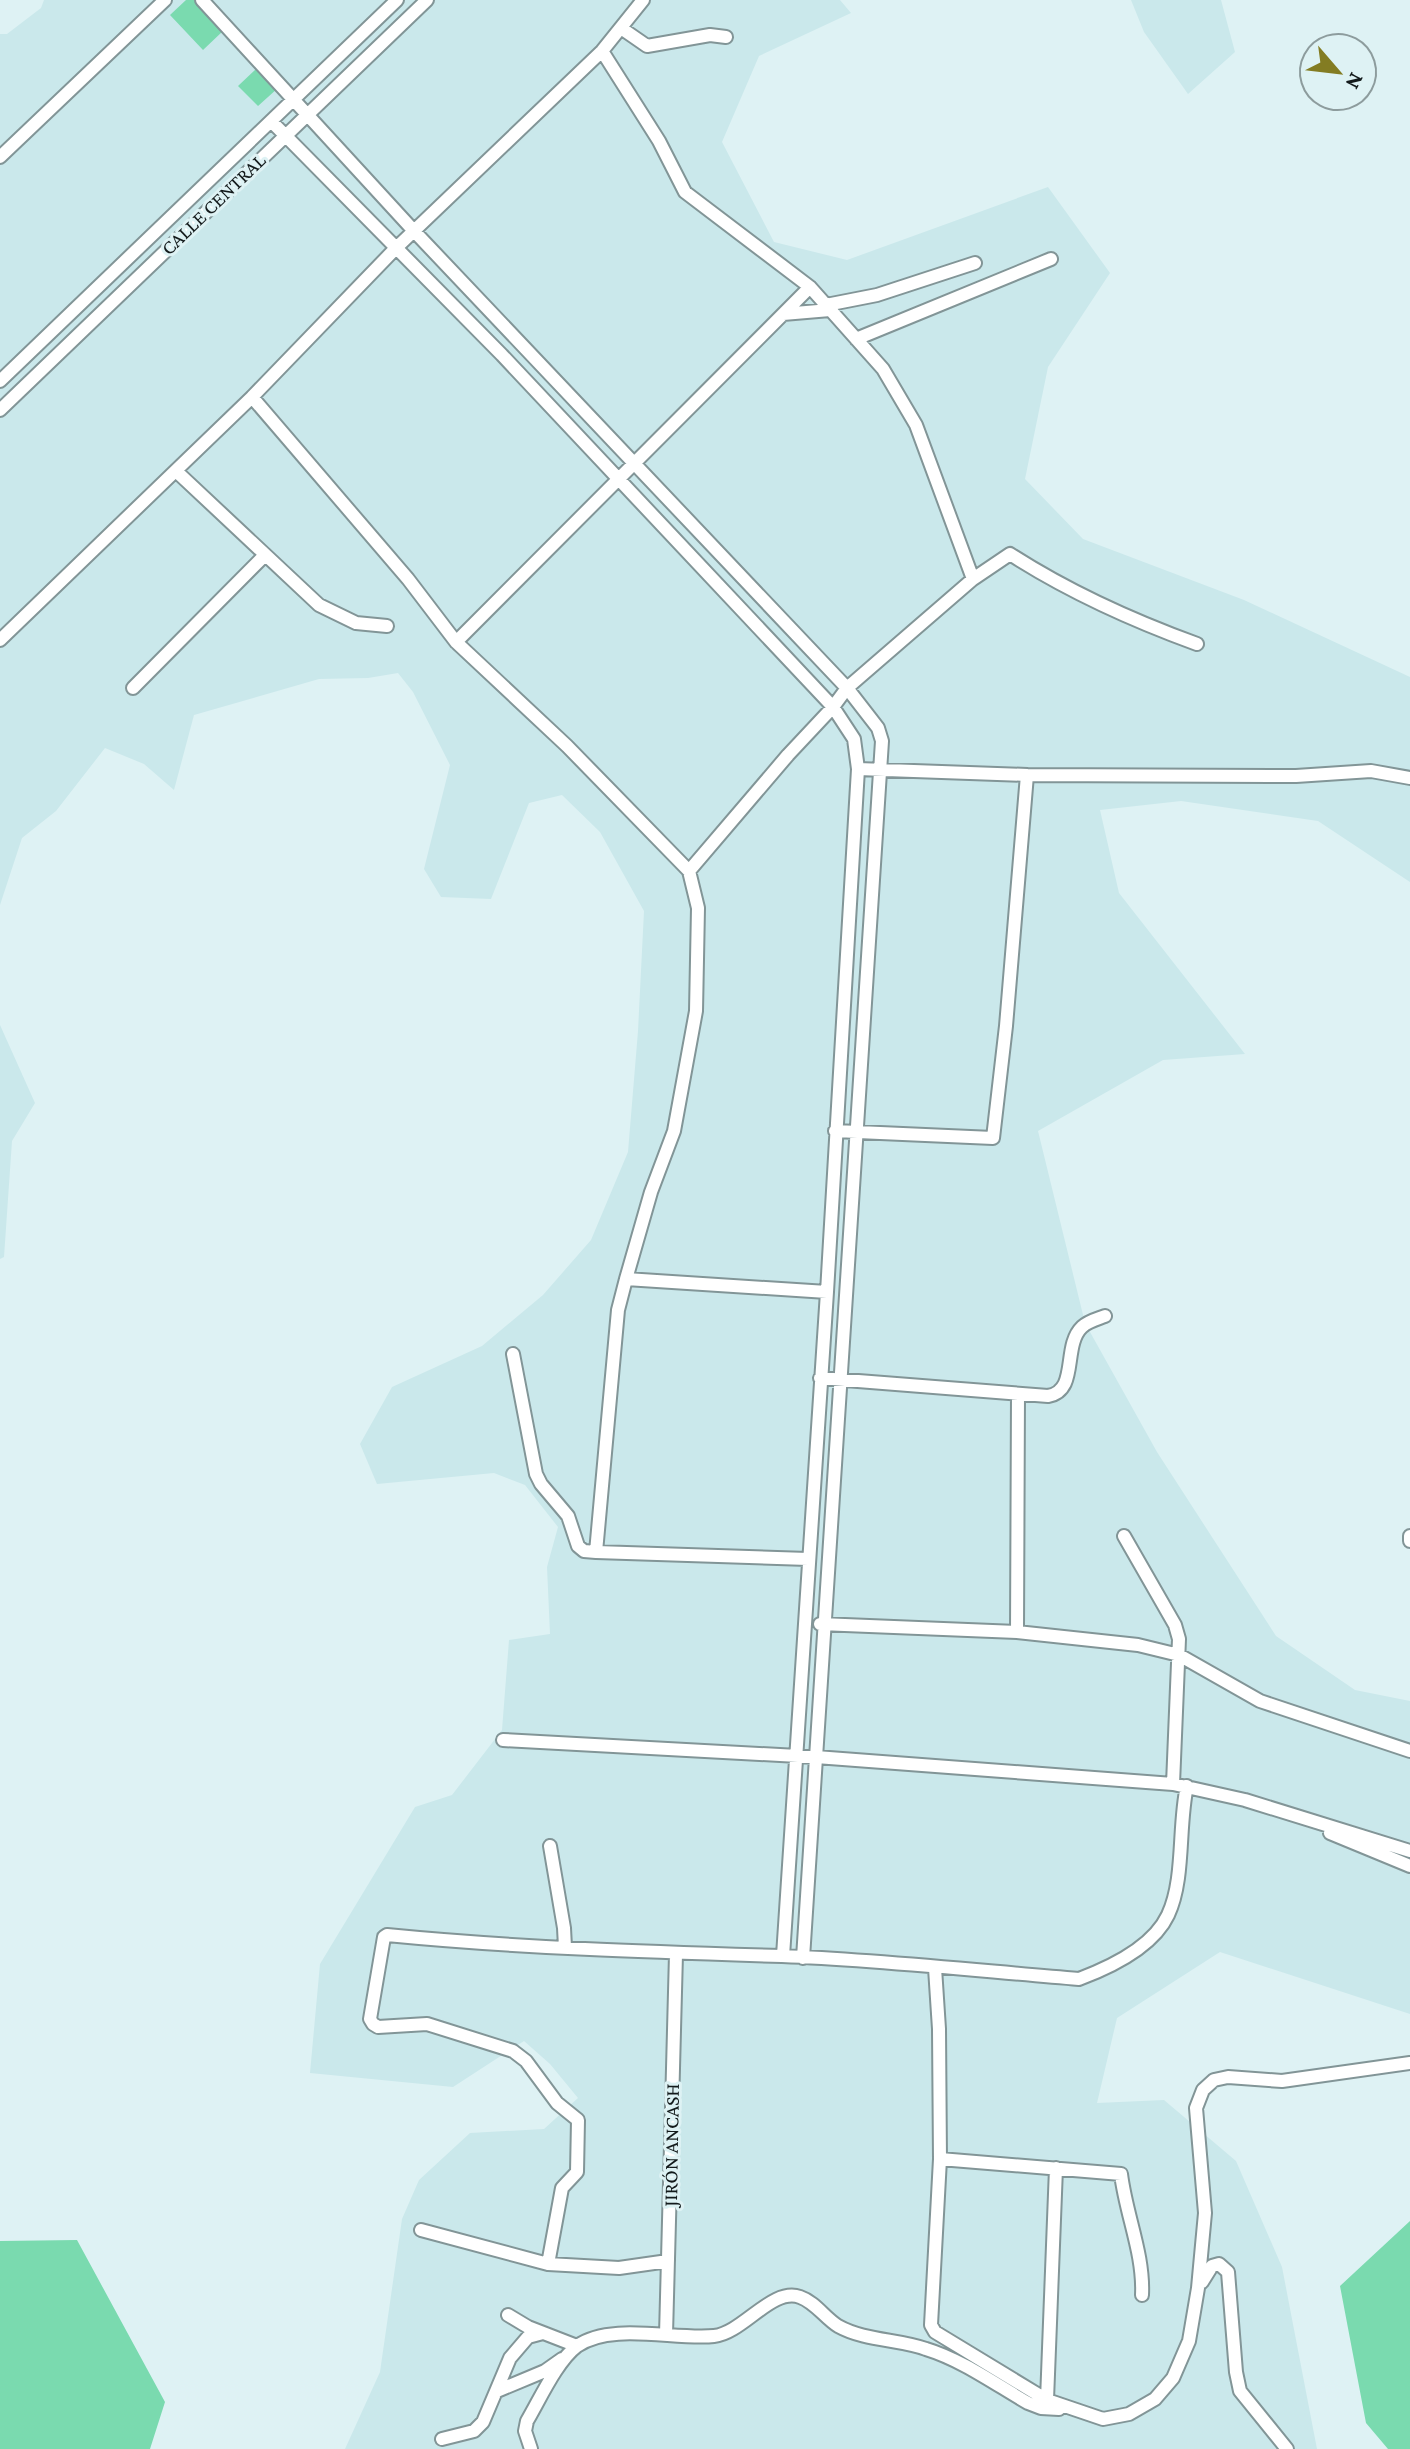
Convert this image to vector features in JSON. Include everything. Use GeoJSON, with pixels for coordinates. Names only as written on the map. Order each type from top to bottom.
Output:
{"type":"FeatureCollection","features":[{"type":"Feature","properties":{"kind":"street"},"geometry":{"type":"LineString","coordinates":[[0,157],[165,0]]}},
{"type":"Feature","properties":{"kind":"street"},"geometry":{"type":"LineString","coordinates":[[202,0],[633,465],[847,688],[878,728],[882,741],[803,1958]]}},
{"type":"Feature","properties":{"kind":"street","name":"CALLE CENTRAL"},"geometry":{"type":"LineString","coordinates":[[0,381],[397,0]]}},
{"type":"Feature","properties":{"kind":"street","name":"CALLE CENTRAL"},"geometry":{"type":"LineString","coordinates":[[0,410],[427,0]]}},
{"type":"Feature","properties":{"kind":"street"},"geometry":{"type":"LineString","coordinates":[[0,640],[252,397],[395,249],[602,51],[643,0]]}},
{"type":"Feature","properties":{"kind":"street"},"geometry":{"type":"LineString","coordinates":[[384,14],[397,28]]}},
{"type":"Feature","properties":{"kind":"street"},"geometry":{"type":"LineString","coordinates":[[621,28],[647,46],[710,35],[726,37]]}},
{"type":"Feature","properties":{"kind":"street"},"geometry":{"type":"LineString","coordinates":[[602,51],[659,141],[685,192],[810,287],[883,369],[916,425],[973,579]]}},
{"type":"Feature","properties":{"kind":"street"},"geometry":{"type":"LineString","coordinates":[[271,121],[620,478],[833,707],[854,739],[858,769],[783,1956]]}},
{"type":"Feature","properties":{"kind":"street"},"geometry":{"type":"LineString","coordinates":[[856,339],[1051,259]]}},
{"type":"Feature","properties":{"kind":"street"},"geometry":{"type":"LineString","coordinates":[[783,314],[828,308],[877,295],[975,263]]}},
{"type":"Feature","properties":{"kind":"street"},"geometry":{"type":"LineString","coordinates":[[456,642],[810,287]]}},
{"type":"Feature","properties":{"kind":"street"},"geometry":{"type":"LineString","coordinates":[[252,397],[408,579],[456,642],[567,746],[689,871],[698,908],[696,1011],[674,1131],[651,1192],[618,1310],[596,1552]]}},
{"type":"Feature","properties":{"kind":"street"},"geometry":{"type":"LineString","coordinates":[[176,471],[319,605],[356,623],[387,626]]}},
{"type":"Feature","properties":{"kind":"street"},"geometry":{"type":"LineString","coordinates":[[689,871],[847,688],[973,579],[1010,554],[1093,602],[1197,644]]}},
{"type":"Feature","properties":{"kind":"street"},"geometry":{"type":"LineString","coordinates":[[133,688],[264,556]]}},
{"type":"Feature","properties":{"kind":"street"},"geometry":{"type":"LineString","coordinates":[[858,769],[1027,775],[1296,776],[1371,771],[1410,778]]}},
{"type":"Feature","properties":{"kind":"street"},"geometry":{"type":"LineString","coordinates":[[835,1131],[993,1138],[1006,1026],[1027,775]]}},
{"type":"Feature","properties":{"kind":"street"},"geometry":{"type":"LineString","coordinates":[[626,1279],[827,1292]]}},
{"type":"Feature","properties":{"kind":"street"},"geometry":{"type":"LineString","coordinates":[[820,1378],[1048,1396],[1062,1390],[1077,1334],[1082,1327],[1105,1316]]}},
{"type":"Feature","properties":{"kind":"street"},"geometry":{"type":"LineString","coordinates":[[513,1354],[536,1474],[568,1516],[578,1546],[584,1551],[808,1559]]}},
{"type":"Feature","properties":{"kind":"street"},"geometry":{"type":"LineString","coordinates":[[1017,1632],[1018,1394]]}},
{"type":"Feature","properties":{"kind":"street"},"geometry":{"type":"LineString","coordinates":[[548,2264],[562,2188],[577,2172],[578,2120],[557,2103],[526,2061],[513,2051],[427,2024],[378,2027],[373,2024],[370,2019],[381,1942],[387,1935],[483,1944],[783,1956],[1079,1979],[1107,1968],[1156,1934],[1169,1914],[1176,1882],[1180,1785],[1179,1639],[1175,1625],[1124,1536]]}},
{"type":"Feature","properties":{"kind":"street"},"geometry":{"type":"LineString","coordinates":[[805,1623],[1017,1632],[1138,1645],[1179,1655],[1260,1701],[1410,1751]]}},
{"type":"Feature","properties":{"kind":"street"},"geometry":{"type":"LineString","coordinates":[[503,1740],[816,1757],[1180,1785],[1272,1808],[1410,1851]]}},
{"type":"Feature","properties":{"kind":"street"},"geometry":{"type":"LineString","coordinates":[[1272,1808],[1410,1866]]}},
{"type":"Feature","properties":{"kind":"street"},"geometry":{"type":"LineString","coordinates":[[550,1846],[565,1947]]}},
{"type":"Feature","properties":{"kind":"street","name":"JIRÓN ANCASH"},"geometry":{"type":"LineString","coordinates":[[666,2335],[676,1954]]}},
{"type":"Feature","properties":{"kind":"street"},"geometry":{"type":"LineString","coordinates":[[935,1968],[939,2029],[940,2159],[931,2325],[935,2332],[1047,2400],[1103,2419],[1129,2414],[1155,2399],[1173,2378],[1189,2341],[1205,2213],[1196,2108],[1203,2090],[1214,2080],[1228,2077],[1282,2081],[1410,2063]]}},
{"type":"Feature","properties":{"kind":"street"},"geometry":{"type":"LineString","coordinates":[[940,2159],[1121,2174],[1143,2268],[1142,2295]]}},
{"type":"Feature","properties":{"kind":"street"},"geometry":{"type":"LineString","coordinates":[[1047,2400],[1056,2168]]}},
{"type":"Feature","properties":{"kind":"street"},"geometry":{"type":"LineString","coordinates":[[421,2230],[548,2264],[619,2268],[668,2261]]}},
{"type":"Feature","properties":{"kind":"street"},"geometry":{"type":"LineString","coordinates":[[1198,2288],[1212,2266],[1219,2264],[1228,2272],[1240,2391],[1287,2449]]}},
{"type":"Feature","properties":{"kind":"street"},"geometry":{"type":"LineString","coordinates":[[497,2391],[545,2371],[599,2337],[717,2336],[736,2328],[785,2295],[800,2297],[837,2326],[924,2348],[947,2357],[1028,2403],[1041,2408],[1074,2409]]}},
{"type":"Feature","properties":{"kind":"street"},"geometry":{"type":"LineString","coordinates":[[508,2315],[573,2351]]}},
{"type":"Feature","properties":{"kind":"street"},"geometry":{"type":"LineString","coordinates":[[442,2439],[474,2431],[483,2422],[501,2376],[520,2346],[528,2337],[543,2333]]}},
{"type":"Feature","properties":{"kind":"street"},"geometry":{"type":"LineString","coordinates":[[531,2449],[525,2431],[527,2421],[573,2351]]}},
{"type":"Feature","properties":{"kind":"shaded area"},"geometry":{"type":"Polygon","coordinates":[[[44,0],[840,0],[851,13],[759,56],[722,142],[774,242],[847,260],[1048,187],[1110,273],[1048,367],[1025,479],[1083,539],[1244,600],[1410,677],[1410,882],[1318,821],[1181,801],[1100,810],[1119,893],[1245,1054],[1163,1060],[1038,1131],[1085,1323],[1157,1452],[1276,1636],[1355,1690],[1410,1701],[1410,2014],[1220,1952],[1117,2018],[1097,2103],[1164,2100],[1236,2161],[1282,2267],[1317,2449],[345,2449],[380,2372],[402,2219],[419,2180],[470,2133],[544,2129],[578,2098],[550,2064],[524,2041],[453,2087],[310,2073],[320,1964],[415,1807],[452,1795],[502,1730],[509,1640],[550,1634],[547,1567],[558,1527],[525,1485],[494,1473],[377,1484],[360,1444],[392,1387],[482,1346],[543,1295],[591,1240],[628,1152],[644,911],[600,832],[562,795],[529,803],[491,899],[441,897],[424,869],[450,765],[413,692],[398,673],[368,678],[319,679],[194,715],[174,790],[144,764],[105,748],[56,811],[22,838],[0,905],[0,34],[7,34],[41,8],[44,0]]]}},
{"type":"Feature","properties":{"kind":"shaded area"},"geometry":{"type":"Polygon","coordinates":[[[1131,0],[1221,0],[1235,52],[1188,94],[1144,32],[1131,0]]]}},
{"type":"Feature","properties":{"kind":"shaded area"},"geometry":{"type":"Polygon","coordinates":[[[0,1025],[35,1103],[12,1141],[4,1257],[0,1259],[0,1025]]]}},
{"type":"Feature","properties":{"kind":"green space"},"geometry":{"type":"Polygon","coordinates":[[[186,0],[194,0],[223,31],[203,50],[170,15],[186,0]]]}},
{"type":"Feature","properties":{"kind":"green space"},"geometry":{"type":"Polygon","coordinates":[[[258,67],[278,88],[258,106],[238,86],[258,67]]]}},
{"type":"Feature","properties":{"kind":"green space"},"geometry":{"type":"Polygon","coordinates":[[[1410,2221],[1410,2449],[1388,2449],[1366,2423],[1340,2286],[1410,2221]]]}},
{"type":"Feature","properties":{"kind":"green space"},"geometry":{"type":"Polygon","coordinates":[[[77,2240],[165,2402],[150,2449],[0,2449],[0,2241],[77,2240]]]}}]}
